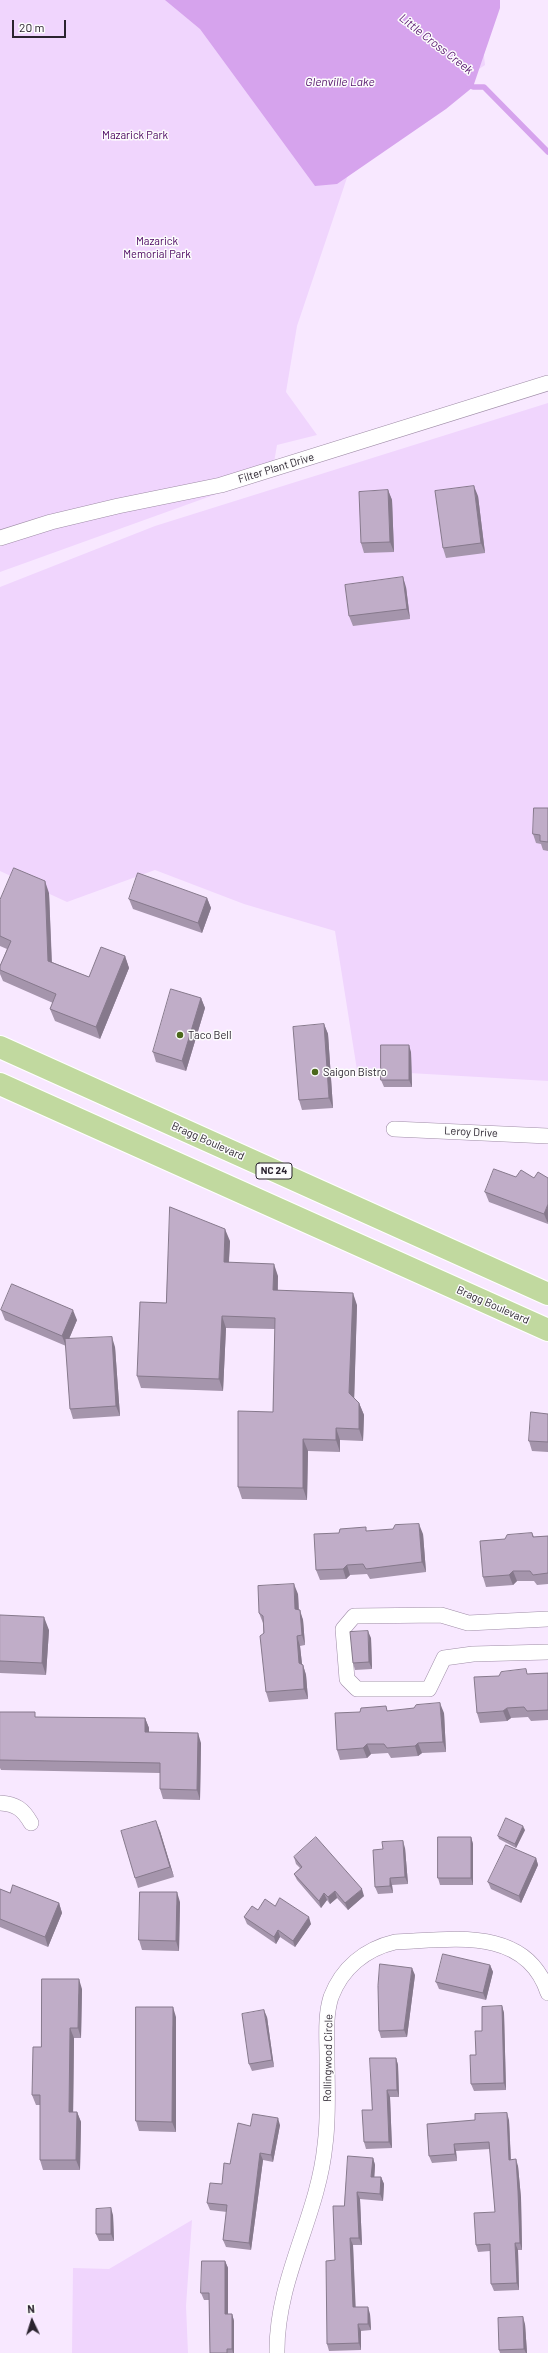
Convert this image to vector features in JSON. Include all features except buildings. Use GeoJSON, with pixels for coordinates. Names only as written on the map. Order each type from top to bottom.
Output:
{"type":"FeatureCollection","features":[{"type":"Feature","properties":{"kind":"main road","name":"Bragg Boulevard"},"geometry":{"type":"LineString","coordinates":[[0,1047],[548,1294]]}},
{"type":"Feature","properties":{"kind":"main road","name":"Bragg Boulevard"},"geometry":{"type":"LineString","coordinates":[[0,1084],[548,1330]]}},
{"type":"Feature","properties":{"kind":"street","name":"Filter Plant Drive"},"geometry":{"type":"LineString","coordinates":[[0,538],[51,522],[221,485],[548,383]]}},
{"type":"Feature","properties":{"kind":"street","name":"Leroy Drive"},"geometry":{"type":"LineString","coordinates":[[394,1129],[548,1136]]}},
{"type":"Feature","properties":{"kind":"street"},"geometry":{"type":"LineString","coordinates":[[548,1620],[468,1623],[441,1615],[354,1616],[343,1629],[347,1679],[357,1689],[428,1689],[444,1658],[473,1654],[548,1652]]}},
{"type":"Feature","properties":{"kind":"street"},"geometry":{"type":"LineString","coordinates":[[0,1803],[12,1804],[24,1810],[31,1823]]}},
{"type":"Feature","properties":{"kind":"street","name":"Rollingwood Circle"},"geometry":{"type":"LineString","coordinates":[[277,2353],[281,2312],[288,2275],[310,2217],[320,2181],[326,2130],[327,2020],[332,1996],[343,1974],[360,1957],[382,1945],[394,1942],[480,1939],[504,1946],[525,1959],[541,1977],[548,1993]]}},
{"type":"Feature","properties":{"kind":"green space","name":"Mazarick Park"},"geometry":{"type":"Polygon","coordinates":[[[0,0],[478,0],[485,65],[351,154],[355,154],[297,326],[286,392],[317,435],[277,445],[272,474],[0,572],[0,0]]]}},
{"type":"Feature","properties":{"kind":"green space"},"geometry":{"type":"Polygon","coordinates":[[[548,403],[548,1081],[357,1070],[335,931],[244,904],[155,870],[67,902],[0,871],[0,587],[155,526],[548,403]]]}},
{"type":"Feature","properties":{"kind":"green space"},"geometry":{"type":"Polygon","coordinates":[[[192,2220],[186,2306],[188,2353],[72,2353],[73,2268],[109,2269],[192,2220]]]}},
{"type":"Feature","properties":{"kind":"water","name":"Glenville Lake"},"geometry":{"type":"Polygon","coordinates":[[[165,0],[500,0],[500,8],[473,87],[446,109],[337,184],[315,186],[200,29],[165,0]]]}},
{"type":"Feature","properties":{"kind":"waterway","name":"Little Cross Creek"},"geometry":{"type":"LineString","coordinates":[[467,83],[473,87],[484,87],[548,152]]}},
{"type":"Feature","properties":{"kind":"place","name":"Taco Bell"},"geometry":{"type":"Point","coordinates":[180,1035]}},
{"type":"Feature","properties":{"kind":"place","name":"Saigon Bistro"},"geometry":{"type":"Point","coordinates":[315,1072]}},
{"type":"Feature","properties":{"kind":"park label","name":"Mazarick Memorial Park"},"geometry":{"type":"Point","coordinates":[157,247]}}]}
